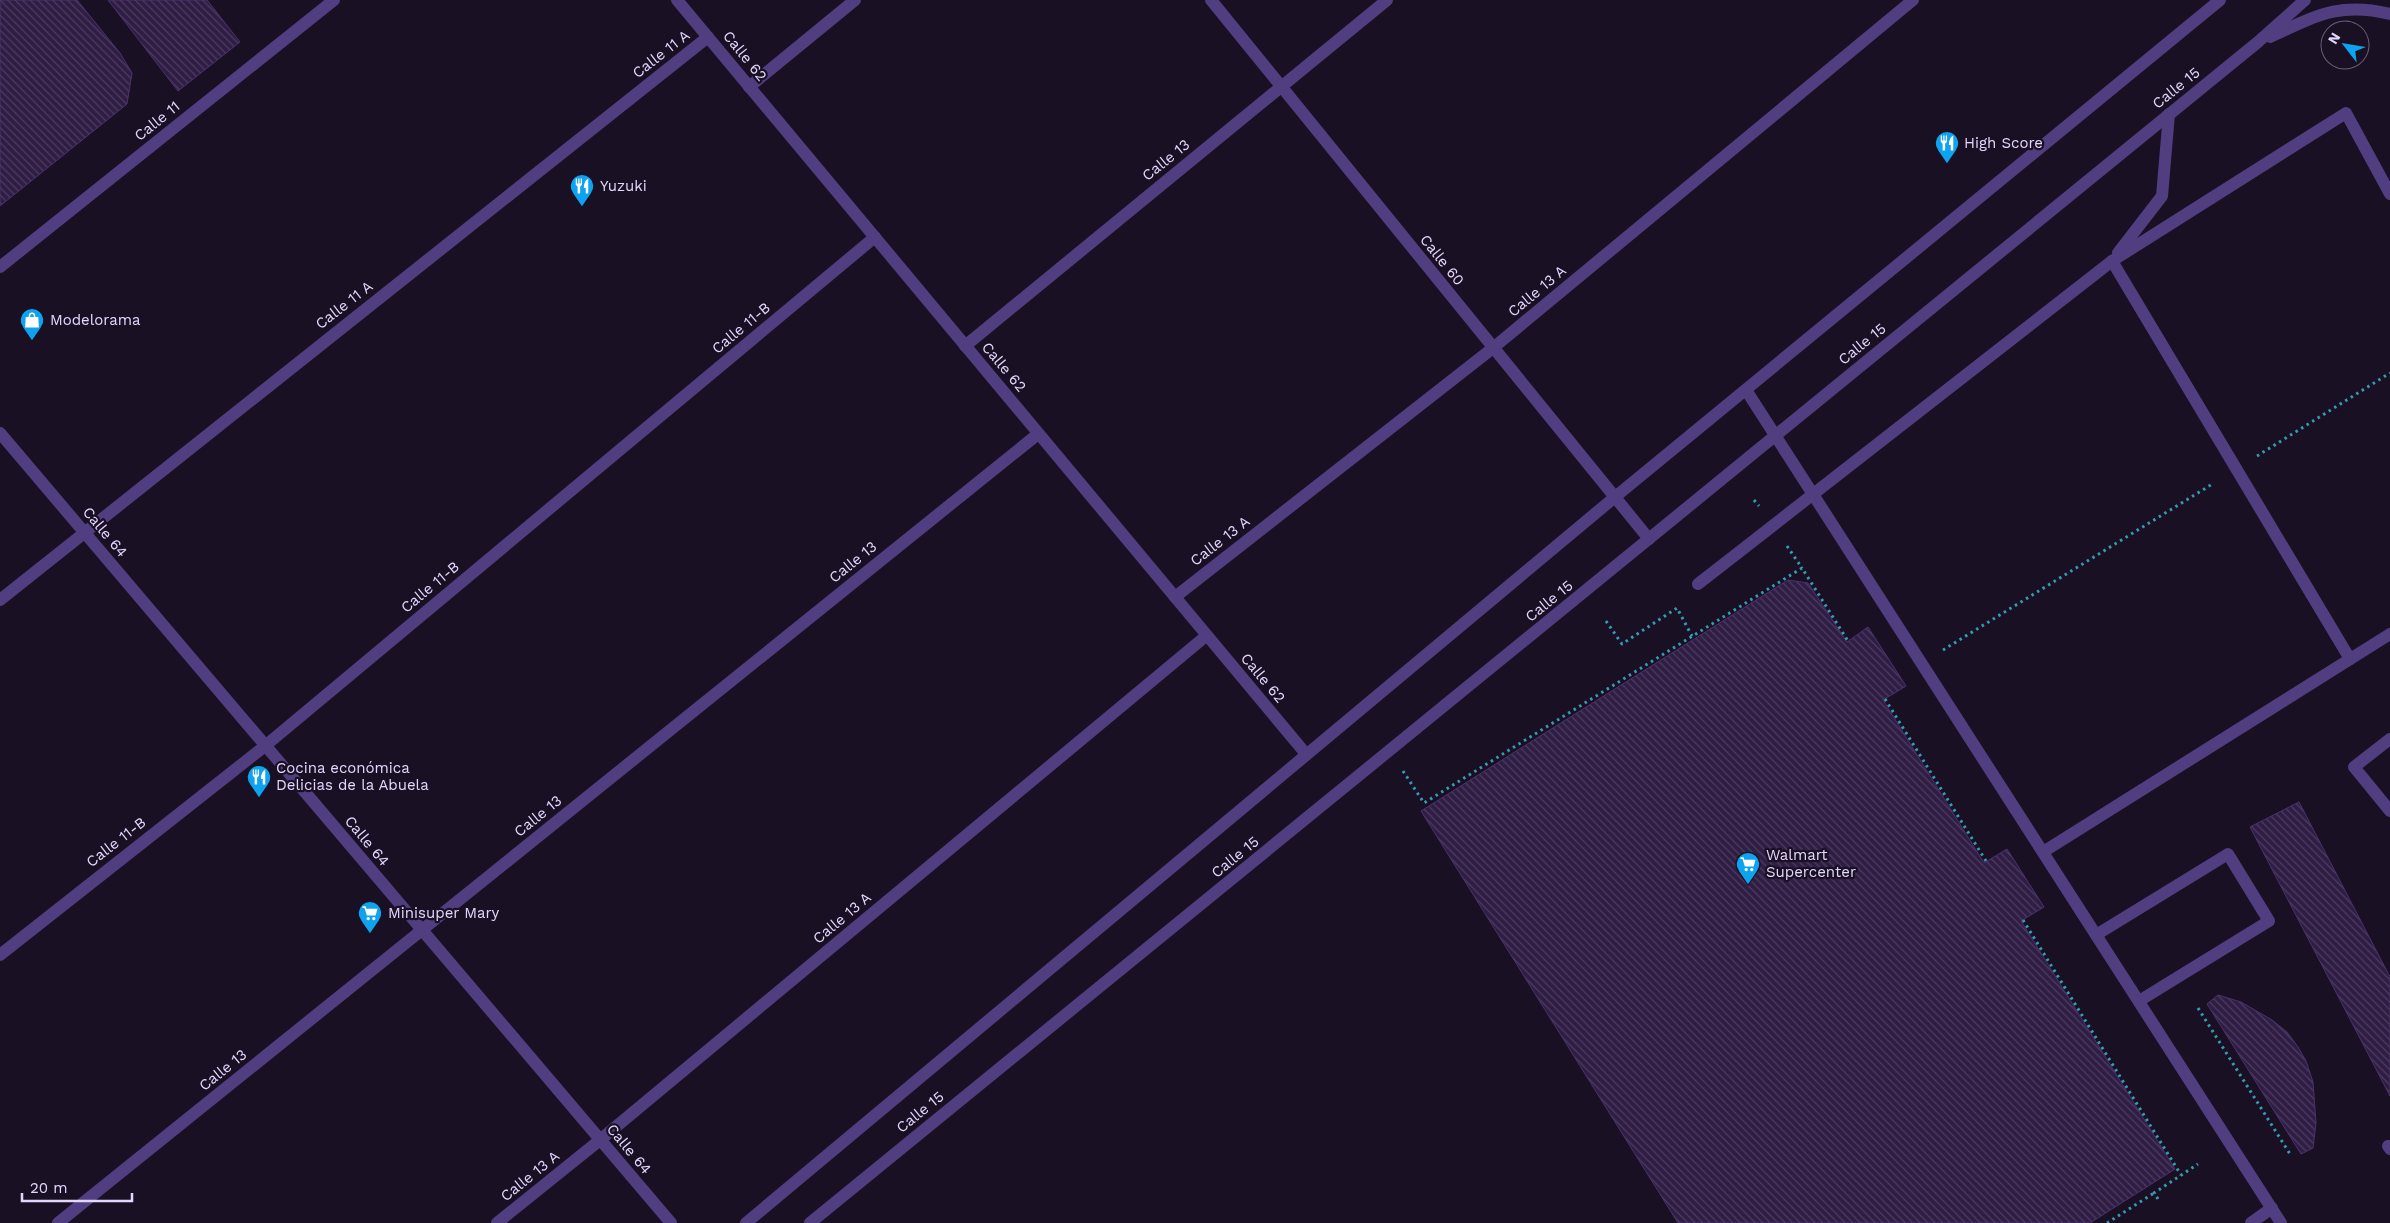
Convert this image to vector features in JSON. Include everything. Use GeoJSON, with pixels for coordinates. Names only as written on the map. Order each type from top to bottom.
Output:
{"type":"FeatureCollection","features":[{"type":"Feature","properties":{"kind":"street","name":"Calle 11"},"geometry":{"type":"LineString","coordinates":[[0,267],[334,0]]}},
{"type":"Feature","properties":{"kind":"street","name":"Calle 62"},"geometry":{"type":"LineString","coordinates":[[677,0],[1306,754]]}},
{"type":"Feature","properties":{"kind":"street"},"geometry":{"type":"LineString","coordinates":[[749,87],[855,0]]}},
{"type":"Feature","properties":{"kind":"street","name":"Calle 60"},"geometry":{"type":"LineString","coordinates":[[1211,0],[1280,88],[1649,539]]}},
{"type":"Feature","properties":{"kind":"street","name":"Calle 13"},"geometry":{"type":"LineString","coordinates":[[965,346],[1388,0]]}},
{"type":"Feature","properties":{"kind":"street","name":"Calle 13 A"},"geometry":{"type":"LineString","coordinates":[[1175,597],[1493,348],[1913,0]]}},
{"type":"Feature","properties":{"kind":"street","name":"Calle 15"},"geometry":{"type":"LineString","coordinates":[[746,1223],[1614,497],[2220,0]]}},
{"type":"Feature","properties":{"kind":"street","name":"Calle 15"},"geometry":{"type":"LineString","coordinates":[[810,1223],[2258,42],[2305,0]]}},
{"type":"Feature","properties":{"kind":"street"},"geometry":{"type":"LineString","coordinates":[[2258,42],[2323,13],[2347,8],[2373,10],[2390,14]]}},
{"type":"Feature","properties":{"kind":"street","name":"Calle 11 A"},"geometry":{"type":"LineString","coordinates":[[0,600],[708,37]]}},
{"type":"Feature","properties":{"kind":"street"},"geometry":{"type":"LineString","coordinates":[[1698,584],[2112,261],[2346,112],[2390,194]]}},
{"type":"Feature","properties":{"kind":"street"},"geometry":{"type":"LineString","coordinates":[[2112,261],[2162,196],[2169,114]]}},
{"type":"Feature","properties":{"kind":"street","name":"Calle 11-B"},"geometry":{"type":"LineString","coordinates":[[0,955],[265,746],[875,237]]}},
{"type":"Feature","properties":{"kind":"street"},"geometry":{"type":"LineString","coordinates":[[2112,261],[2350,659]]}},
{"type":"Feature","properties":{"kind":"street"},"geometry":{"type":"LineString","coordinates":[[1746,390],[2282,1223]]}},
{"type":"Feature","properties":{"kind":"street","name":"Calle 64"},"geometry":{"type":"LineString","coordinates":[[0,433],[671,1223]]}},
{"type":"Feature","properties":{"kind":"street","name":"Calle 13"},"geometry":{"type":"LineString","coordinates":[[58,1223],[1038,434]]}},
{"type":"Feature","properties":{"kind":"street"},"geometry":{"type":"LineString","coordinates":[[2043,852],[2390,634]]}},
{"type":"Feature","properties":{"kind":"street","name":"Calle 13 A"},"geometry":{"type":"LineString","coordinates":[[497,1223],[600,1140],[1206,636]]}},
{"type":"Feature","properties":{"kind":"street"},"geometry":{"type":"LineString","coordinates":[[2390,740],[2354,767],[2390,811]]}},
{"type":"Feature","properties":{"kind":"street"},"geometry":{"type":"LineString","coordinates":[[2096,935],[2228,854],[2269,921],[2139,1000]]}},
{"type":"Feature","properties":{"kind":"street"},"geometry":{"type":"LineString","coordinates":[[2251,1223],[2272,1208]]}},
{"type":"Feature","properties":{"kind":"path"},"geometry":{"type":"LineString","coordinates":[[2252,459],[2390,374]]}},
{"type":"Feature","properties":{"kind":"path"},"geometry":{"type":"LineString","coordinates":[[1938,653],[2217,481]]}},
{"type":"Feature","properties":{"kind":"path"},"geometry":{"type":"LineString","coordinates":[[1783,541],[1848,641]]}},
{"type":"Feature","properties":{"kind":"path"},"geometry":{"type":"LineString","coordinates":[[1399,764],[1424,803],[1802,568]]}},
{"type":"Feature","properties":{"kind":"path"},"geometry":{"type":"LineString","coordinates":[[1606,621],[1622,644],[1677,608],[1692,636]]}},
{"type":"Feature","properties":{"kind":"path"},"geometry":{"type":"LineString","coordinates":[[1885,699],[1986,861]]}},
{"type":"Feature","properties":{"kind":"path"},"geometry":{"type":"LineString","coordinates":[[2023,920],[2181,1175]]}},
{"type":"Feature","properties":{"kind":"path"},"geometry":{"type":"LineString","coordinates":[[2198,1008],[2290,1154]]}},
{"type":"Feature","properties":{"kind":"path"},"geometry":{"type":"LineString","coordinates":[[2107,1223],[2198,1164]]}},
{"type":"Feature","properties":{"kind":"path"},"geometry":{"type":"LineString","coordinates":[[2154,1193],[2158,1199]]}},
{"type":"Feature","properties":{"kind":"building"},"geometry":{"type":"Polygon","coordinates":[[[0,0],[77,0],[120,53],[132,73],[127,104],[0,206],[0,0]]]}},
{"type":"Feature","properties":{"kind":"building"},"geometry":{"type":"Polygon","coordinates":[[[108,0],[207,0],[240,42],[178,91],[108,0]]]}},
{"type":"Feature","properties":{"kind":"building","name":"Walmart Supercenter"},"geometry":{"type":"Polygon","coordinates":[[[1788,580],[1808,583],[1847,642],[1868,627],[1906,686],[1883,700],[1984,863],[2007,849],[2044,907],[2021,921],[2175,1169],[2090,1223],[1678,1223],[1421,811],[1788,580]]]}},
{"type":"Feature","properties":{"kind":"building"},"geometry":{"type":"Polygon","coordinates":[[[2299,802],[2390,977],[2390,1096],[2250,827],[2299,802]]]}},
{"type":"Feature","properties":{"kind":"building"},"geometry":{"type":"Polygon","coordinates":[[[2218,995],[2241,1002],[2272,1020],[2287,1032],[2298,1047],[2306,1061],[2313,1082],[2316,1123],[2313,1148],[2301,1154],[2207,1004],[2218,995]]]}},
{"type":"Feature","properties":{"kind":"place","name":"High Score"},"geometry":{"type":"Point","coordinates":[1947,164]}},
{"type":"Feature","properties":{"kind":"place","name":"Yuzuki"},"geometry":{"type":"Point","coordinates":[582,207]}},
{"type":"Feature","properties":{"kind":"place","name":"Modelorama"},"geometry":{"type":"Point","coordinates":[32,341]}},
{"type":"Feature","properties":{"kind":"place","name":"Cocina económica Delicias de la Abuela"},"geometry":{"type":"Point","coordinates":[259,798]}},
{"type":"Feature","properties":{"kind":"place","name":"Walmart Supercenter"},"geometry":{"type":"Point","coordinates":[1748,885]}},
{"type":"Feature","properties":{"kind":"place","name":"Minisuper Mary"},"geometry":{"type":"Point","coordinates":[370,934]}}]}
